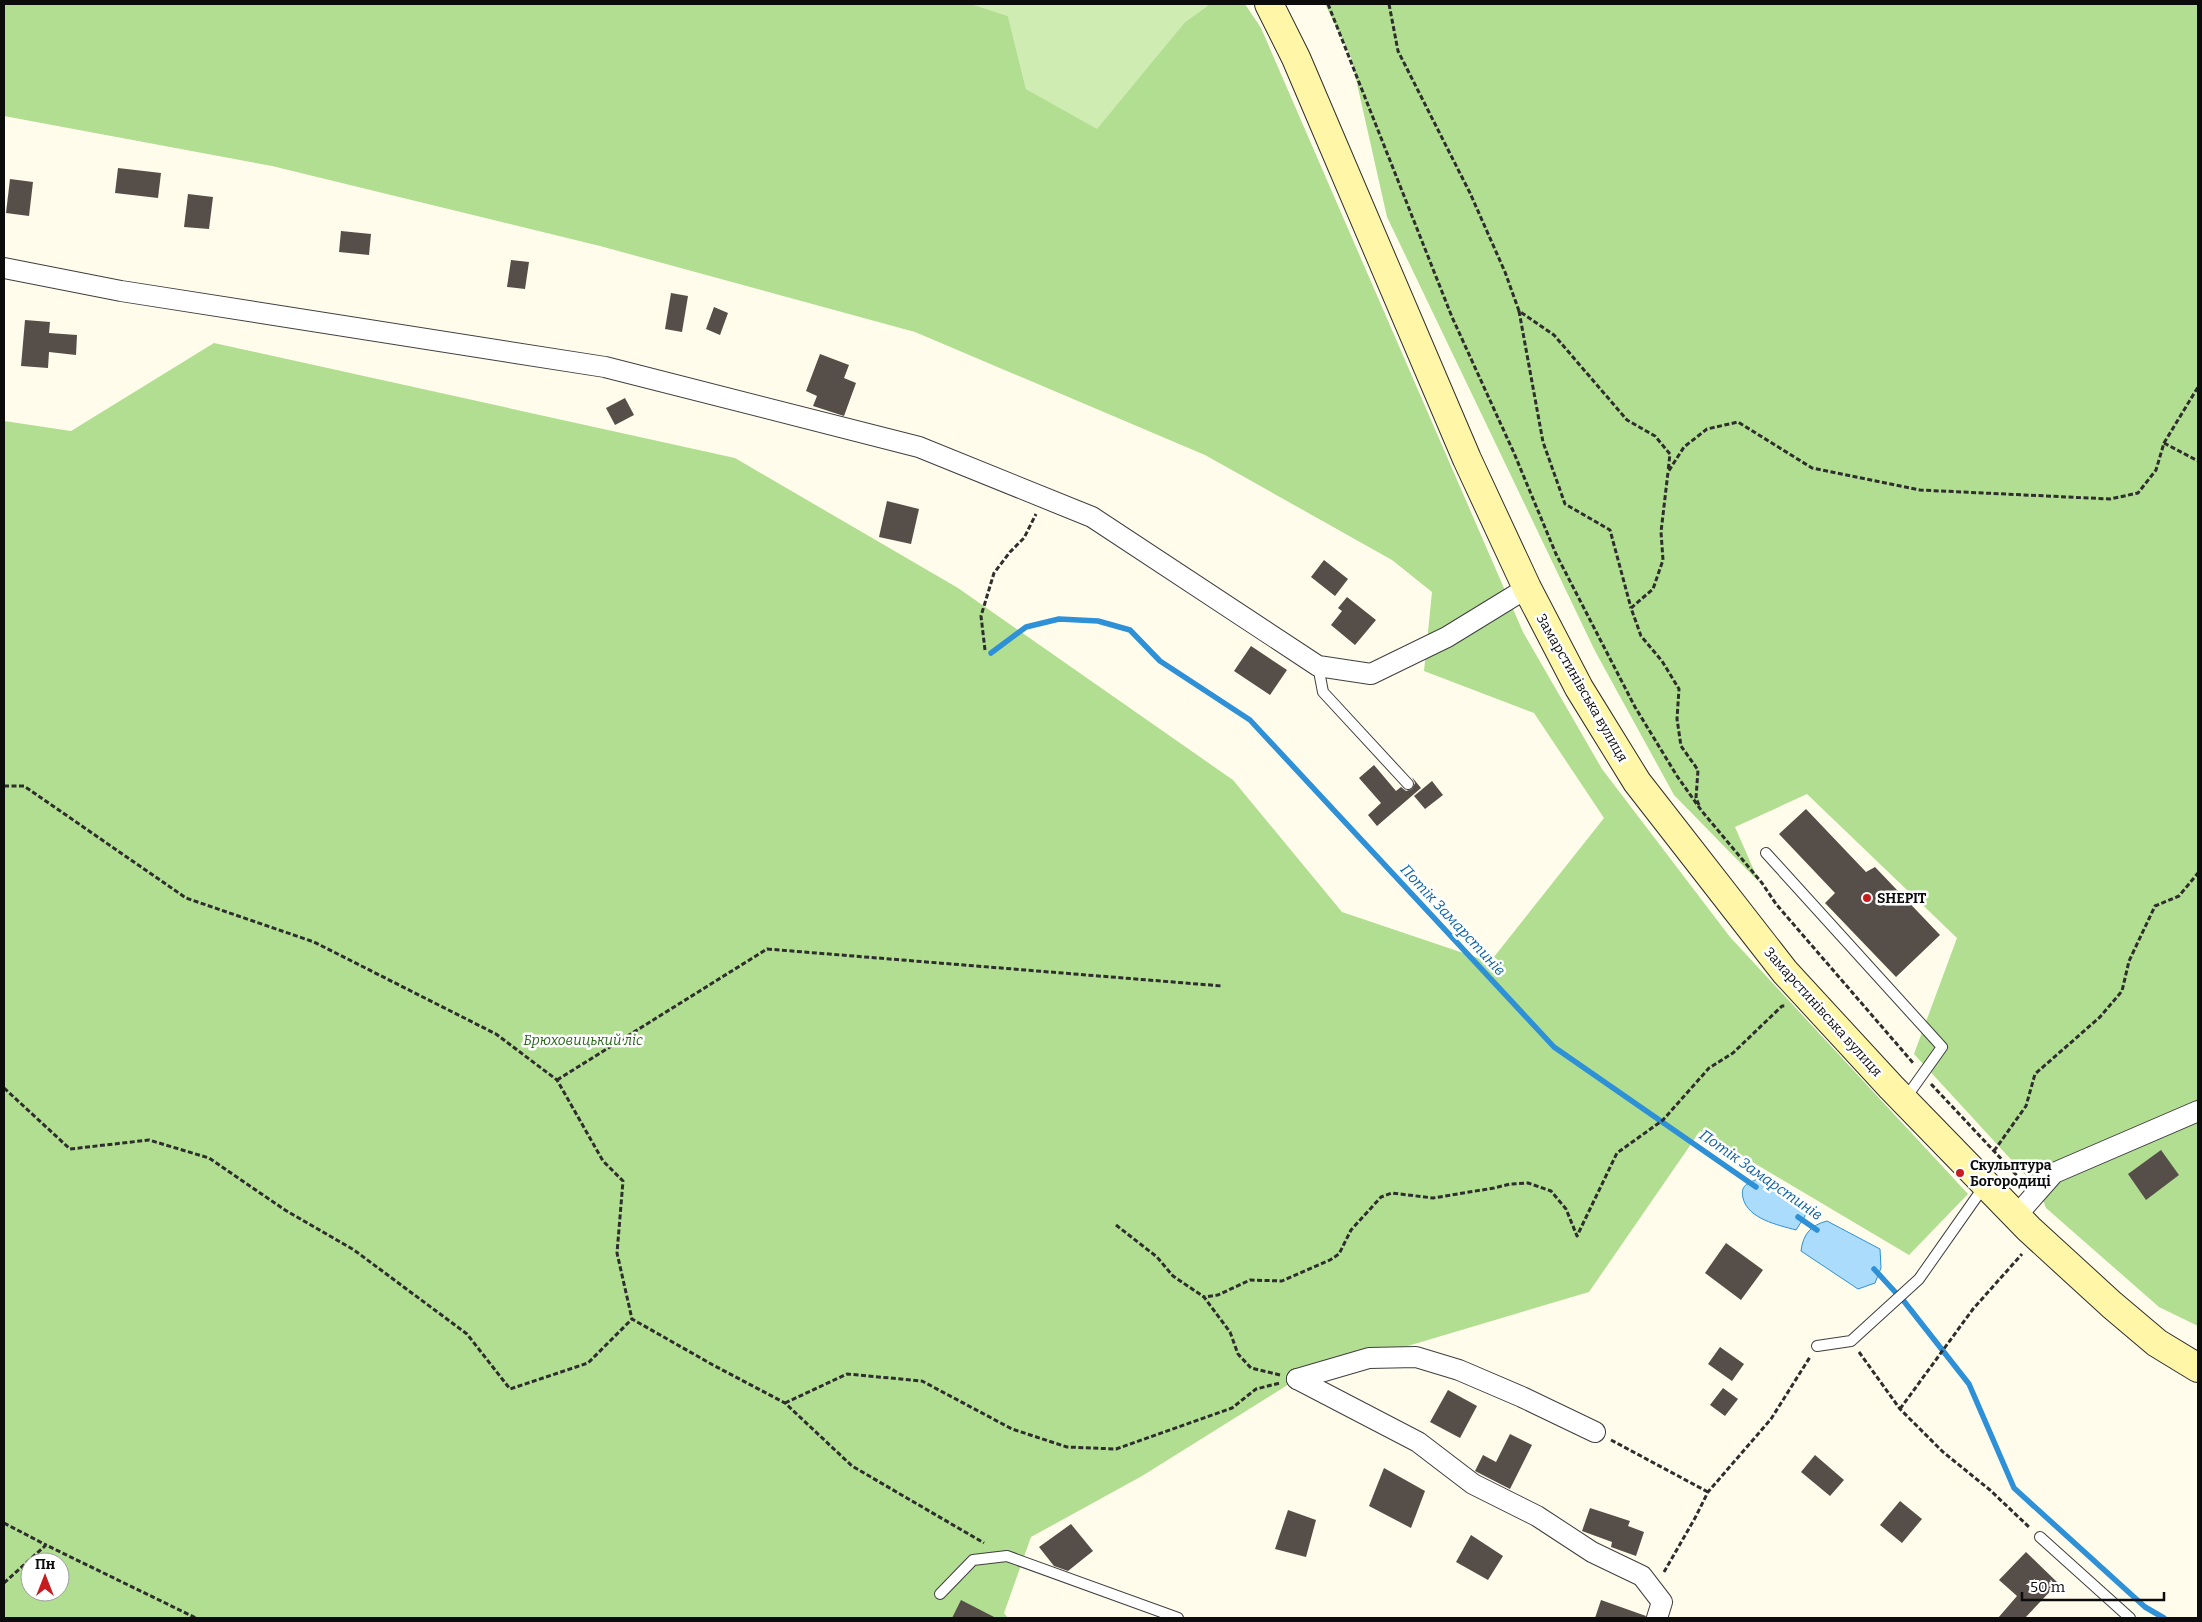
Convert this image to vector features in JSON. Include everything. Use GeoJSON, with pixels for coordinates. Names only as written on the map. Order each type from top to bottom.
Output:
{"type":"FeatureCollection","features":[{"type":"Feature","properties":{"kind":"main road","name":"Замарстинівська вулиця"},"geometry":{"type":"LineString","coordinates":[[1269,4],[1300,67],[1467,459],[1527,588],[1579,688],[1637,782],[1785,972],[1904,1100],[2016,1216],[2112,1305],[2157,1343],[2198,1368]]}},
{"type":"Feature","properties":{"kind":"street"},"geometry":{"type":"LineString","coordinates":[[4,268],[121,291],[605,367],[919,447],[1092,517],[1318,666],[1371,674],[1447,637],[1527,588]]}},
{"type":"Feature","properties":{"kind":"street"},"geometry":{"type":"LineString","coordinates":[[2016,1216],[2054,1173],[2198,1111]]}},
{"type":"Feature","properties":{"kind":"street"},"geometry":{"type":"LineString","coordinates":[[1297,1379],[1369,1358],[1416,1357],[1459,1370],[1522,1397],[1595,1432]]}},
{"type":"Feature","properties":{"kind":"street"},"geometry":{"type":"LineString","coordinates":[[1297,1379],[1418,1442],[1473,1484],[1537,1516],[1592,1552],[1642,1576],[1662,1602],[1657,1618]]}},
{"type":"Feature","properties":{"kind":"lane"},"geometry":{"type":"LineString","coordinates":[[1318,666],[1323,692],[1408,784]]}},
{"type":"Feature","properties":{"kind":"lane"},"geometry":{"type":"LineString","coordinates":[[1766,853],[1942,1047],[1904,1100]]}},
{"type":"Feature","properties":{"kind":"lane"},"geometry":{"type":"LineString","coordinates":[[1817,1346],[1851,1342],[1919,1280],[1986,1184]]}},
{"type":"Feature","properties":{"kind":"lane"},"geometry":{"type":"LineString","coordinates":[[2040,1536],[2130,1618]]}},
{"type":"Feature","properties":{"kind":"lane"},"geometry":{"type":"LineString","coordinates":[[940,1594],[973,1560],[1007,1556],[1178,1618]]}},
{"type":"Feature","properties":{"kind":"path"},"geometry":{"type":"LineString","coordinates":[[1328,4],[1452,317],[1514,453],[1556,554],[1635,707],[1677,776],[1701,810],[1762,883],[1776,904],[1922,1075],[2034,1194]]}},
{"type":"Feature","properties":{"kind":"path"},"geometry":{"type":"LineString","coordinates":[[1389,4],[1398,51],[1470,194],[1519,311],[1542,442],[1565,504],[1610,530],[1631,608],[1641,636],[1662,661],[1679,689],[1677,719],[1681,746],[1698,770],[1696,798],[1701,810]]}},
{"type":"Feature","properties":{"kind":"path"},"geometry":{"type":"LineString","coordinates":[[1519,311],[1554,335],[1627,420],[1655,436],[1670,454],[1661,532],[1663,560],[1654,589],[1631,608]]}},
{"type":"Feature","properties":{"kind":"path"},"geometry":{"type":"LineString","coordinates":[[1668,472],[1684,447],[1707,429],[1738,422],[1812,468],[1830,472],[1920,490],[2110,499],[2138,493],[2156,470],[2164,443],[2198,387]]}},
{"type":"Feature","properties":{"kind":"path"},"geometry":{"type":"LineString","coordinates":[[2164,443],[2198,461]]}},
{"type":"Feature","properties":{"kind":"path"},"geometry":{"type":"LineString","coordinates":[[984,650],[981,616],[994,574],[1010,552],[1024,538],[1045,498]]}},
{"type":"Feature","properties":{"kind":"path"},"geometry":{"type":"LineString","coordinates":[[4,786],[24,786],[186,898],[314,942],[496,1034],[556,1080],[603,1161],[623,1181],[617,1253],[632,1319],[713,1366],[785,1403],[852,1466],[1007,1556]]}},
{"type":"Feature","properties":{"kind":"path"},"geometry":{"type":"LineString","coordinates":[[1994,1152],[2026,1106],[2035,1074],[2100,1017],[2122,992],[2130,961],[2155,906],[2179,896],[2198,873]]}},
{"type":"Feature","properties":{"kind":"path"},"geometry":{"type":"LineString","coordinates":[[556,1080],[767,949],[1222,986]]}},
{"type":"Feature","properties":{"kind":"path"},"geometry":{"type":"LineString","coordinates":[[1204,1296],[1218,1295],[1250,1280],[1282,1281],[1330,1260],[1339,1254],[1351,1230],[1381,1197],[1392,1194],[1433,1198],[1510,1184],[1528,1183],[1551,1191],[1566,1209],[1577,1236],[1617,1153],[1661,1122],[1709,1068],[1732,1053],[1782,1006],[1818,1008]]}},
{"type":"Feature","properties":{"kind":"path"},"geometry":{"type":"LineString","coordinates":[[4,1088],[70,1149],[149,1140],[209,1158],[285,1210],[354,1250],[467,1334],[510,1389],[588,1363],[632,1319]]}},
{"type":"Feature","properties":{"kind":"path"},"geometry":{"type":"LineString","coordinates":[[1116,1225],[1157,1257],[1173,1276],[1204,1296],[1230,1332],[1238,1354],[1250,1368],[1297,1379]]}},
{"type":"Feature","properties":{"kind":"path"},"geometry":{"type":"LineString","coordinates":[[1900,1409],[1973,1309],[2038,1237]]}},
{"type":"Feature","properties":{"kind":"path"},"geometry":{"type":"LineString","coordinates":[[1851,1342],[1900,1409],[1943,1452],[1990,1490],[2040,1536]]}},
{"type":"Feature","properties":{"kind":"path"},"geometry":{"type":"LineString","coordinates":[[1653,1590],[1708,1492],[1770,1419],[1817,1346]]}},
{"type":"Feature","properties":{"kind":"path"},"geometry":{"type":"LineString","coordinates":[[785,1403],[847,1374],[922,1381],[1012,1429],[1067,1447],[1116,1449],[1232,1408],[1256,1389],[1297,1379]]}},
{"type":"Feature","properties":{"kind":"path"},"geometry":{"type":"LineString","coordinates":[[1595,1432],[1708,1492]]}},
{"type":"Feature","properties":{"kind":"path"},"geometry":{"type":"LineString","coordinates":[[4,1523],[196,1618]]}},
{"type":"Feature","properties":{"kind":"path"},"geometry":{"type":"LineString","coordinates":[[4,1583],[46,1545]]}},
{"type":"Feature","properties":{"kind":"green space","name":"Брюховицький ліс"},"geometry":{"type":"Polygon","coordinates":[[[4,4],[971,4],[1008,16],[1026,89],[1097,129],[1185,22],[1210,4],[1245,4],[1261,28],[1523,632],[1602,769],[1730,937],[1968,1194],[1909,1255],[1700,1131],[1589,1292],[1297,1379],[1142,1476],[1031,1537],[1004,1613],[1008,1618],[4,1618],[4,421],[71,431],[214,343],[735,458],[958,588],[1233,780],[1342,912],[1490,962],[1604,818],[1534,713],[1424,671],[1432,592],[1392,560],[1205,455],[915,332],[600,246],[272,166],[4,116],[4,4]]]}},
{"type":"Feature","properties":{"kind":"green space"},"geometry":{"type":"Polygon","coordinates":[[[971,4],[1210,4],[1185,22],[1097,130],[1026,89],[1008,16],[971,4]]]}},
{"type":"Feature","properties":{"kind":"green space"},"geometry":{"type":"Polygon","coordinates":[[[1325,4],[2198,4],[2198,1326],[2159,1307],[2046,1208],[2039,1190],[1914,1054],[1957,938],[1807,794],[1735,827],[1759,882],[1674,795],[1595,651],[1387,217],[1351,57],[1325,4]]]}},
{"type":"Feature","properties":{"kind":"water"},"geometry":{"type":"Polygon","coordinates":[[[1758,1179],[1787,1189],[1805,1201],[1805,1216],[1796,1230],[1757,1216],[1746,1205],[1742,1194],[1744,1187],[1758,1179]]]}},
{"type":"Feature","properties":{"kind":"water"},"geometry":{"type":"Polygon","coordinates":[[[1827,1221],[1880,1249],[1881,1268],[1875,1283],[1858,1289],[1801,1251],[1809,1231],[1816,1225],[1827,1221]]]}},
{"type":"Feature","properties":{"kind":"building"},"geometry":{"type":"Polygon","coordinates":[[[118,168],[161,173],[158,198],[115,193],[118,168]]]}},
{"type":"Feature","properties":{"kind":"building"},"geometry":{"type":"Polygon","coordinates":[[[10,179],[33,182],[29,216],[6,213],[10,179]]]}},
{"type":"Feature","properties":{"kind":"building"},"geometry":{"type":"Polygon","coordinates":[[[188,194],[213,197],[209,229],[184,227],[188,194]]]}},
{"type":"Feature","properties":{"kind":"building"},"geometry":{"type":"Polygon","coordinates":[[[341,231],[371,234],[369,255],[339,252],[341,231]]]}},
{"type":"Feature","properties":{"kind":"building"},"geometry":{"type":"Polygon","coordinates":[[[511,260],[529,262],[525,289],[507,287],[511,260]]]}},
{"type":"Feature","properties":{"kind":"building"},"geometry":{"type":"Polygon","coordinates":[[[671,293],[688,296],[682,332],[665,329],[671,293]]]}},
{"type":"Feature","properties":{"kind":"building"},"geometry":{"type":"Polygon","coordinates":[[[714,307],[728,313],[720,335],[706,329],[714,307]]]}},
{"type":"Feature","properties":{"kind":"building"},"geometry":{"type":"Polygon","coordinates":[[[25,320],[50,322],[49,333],[77,335],[76,355],[49,352],[48,368],[21,366],[25,320]]]}},
{"type":"Feature","properties":{"kind":"building"},"geometry":{"type":"Polygon","coordinates":[[[820,354],[849,365],[844,378],[856,383],[844,416],[813,406],[817,396],[806,391],[820,354]]]}},
{"type":"Feature","properties":{"kind":"building"},"geometry":{"type":"Polygon","coordinates":[[[625,398],[634,415],[615,425],[606,408],[625,398]]]}},
{"type":"Feature","properties":{"kind":"building"},"geometry":{"type":"Polygon","coordinates":[[[887,501],[919,509],[911,544],[879,537],[887,501]]]}},
{"type":"Feature","properties":{"kind":"building"},"geometry":{"type":"Polygon","coordinates":[[[1324,560],[1348,579],[1335,596],[1311,577],[1324,560]]]}},
{"type":"Feature","properties":{"kind":"building"},"geometry":{"type":"Polygon","coordinates":[[[1347,597],[1376,620],[1355,645],[1331,625],[1342,611],[1338,608],[1347,597]]]}},
{"type":"Feature","properties":{"kind":"building"},"geometry":{"type":"Polygon","coordinates":[[[1251,646],[1287,670],[1270,695],[1234,671],[1251,646]]]}},
{"type":"Feature","properties":{"kind":"building"},"geometry":{"type":"Polygon","coordinates":[[[1374,765],[1396,791],[1401,787],[1406,791],[1412,789],[1415,783],[1412,777],[1421,788],[1377,826],[1368,815],[1381,803],[1359,778],[1374,765]]]}},
{"type":"Feature","properties":{"kind":"building"},"geometry":{"type":"Polygon","coordinates":[[[1432,781],[1443,795],[1425,809],[1414,796],[1432,781]]]}},
{"type":"Feature","properties":{"kind":"building","name":"SHEPIT"},"geometry":{"type":"Polygon","coordinates":[[[1806,809],[1866,872],[1875,867],[1940,935],[1896,977],[1825,903],[1835,893],[1779,834],[1806,809]]]}},
{"type":"Feature","properties":{"kind":"building"},"geometry":{"type":"Polygon","coordinates":[[[2161,1150],[2179,1175],[2146,1200],[2128,1174],[2161,1150]]]}},
{"type":"Feature","properties":{"kind":"building"},"geometry":{"type":"Polygon","coordinates":[[[1726,1243],[1763,1270],[1741,1300],[1705,1273],[1726,1243]]]}},
{"type":"Feature","properties":{"kind":"building"},"geometry":{"type":"Polygon","coordinates":[[[1720,1347],[1744,1364],[1732,1381],[1708,1364],[1720,1347]]]}},
{"type":"Feature","properties":{"kind":"building"},"geometry":{"type":"Polygon","coordinates":[[[1723,1388],[1738,1399],[1725,1416],[1710,1405],[1723,1388]]]}},
{"type":"Feature","properties":{"kind":"building"},"geometry":{"type":"Polygon","coordinates":[[[1448,1390],[1477,1406],[1460,1438],[1430,1422],[1448,1390]]]}},
{"type":"Feature","properties":{"kind":"building"},"geometry":{"type":"Polygon","coordinates":[[[1510,1434],[1532,1445],[1510,1489],[1475,1471],[1483,1455],[1496,1462],[1510,1434]]]}},
{"type":"Feature","properties":{"kind":"building"},"geometry":{"type":"Polygon","coordinates":[[[1815,1455],[1844,1480],[1830,1496],[1801,1472],[1815,1455]]]}},
{"type":"Feature","properties":{"kind":"building"},"geometry":{"type":"Polygon","coordinates":[[[1384,1468],[1425,1491],[1411,1528],[1369,1506],[1384,1468]]]}},
{"type":"Feature","properties":{"kind":"building"},"geometry":{"type":"Polygon","coordinates":[[[1900,1501],[1922,1519],[1902,1543],[1880,1525],[1900,1501]]]}},
{"type":"Feature","properties":{"kind":"building"},"geometry":{"type":"Polygon","coordinates":[[[1590,1508],[1630,1521],[1628,1526],[1644,1532],[1636,1556],[1611,1547],[1612,1542],[1582,1531],[1590,1508]]]}},
{"type":"Feature","properties":{"kind":"building"},"geometry":{"type":"Polygon","coordinates":[[[1288,1510],[1316,1520],[1306,1557],[1275,1549],[1288,1510]]]}},
{"type":"Feature","properties":{"kind":"building"},"geometry":{"type":"Polygon","coordinates":[[[1071,1524],[1093,1551],[1068,1571],[1054,1566],[1039,1547],[1071,1524]]]}},
{"type":"Feature","properties":{"kind":"building"},"geometry":{"type":"Polygon","coordinates":[[[1471,1535],[1503,1556],[1488,1580],[1456,1562],[1471,1535]]]}},
{"type":"Feature","properties":{"kind":"building"},"geometry":{"type":"Polygon","coordinates":[[[2026,1552],[2058,1583],[2025,1618],[1998,1618],[2017,1596],[1999,1580],[2026,1552]]]}},
{"type":"Feature","properties":{"kind":"building"},"geometry":{"type":"Polygon","coordinates":[[[961,1600],[996,1618],[952,1618],[961,1600]]]}},
{"type":"Feature","properties":{"kind":"building"},"geometry":{"type":"Polygon","coordinates":[[[1601,1600],[1646,1616],[1645,1618],[1595,1618],[1601,1600]]]}},
{"type":"Feature","properties":{"kind":"waterway","name":"Потік Замарстинів"},"geometry":{"type":"LineString","coordinates":[[991,653],[1026,627],[1059,619],[1098,621],[1130,630],[1160,661],[1250,720],[1554,1047],[1756,1187]]}},
{"type":"Feature","properties":{"kind":"waterway","name":"Потік Замарстинів"},"geometry":{"type":"LineString","coordinates":[[1798,1217],[1817,1230]]}},
{"type":"Feature","properties":{"kind":"waterway","name":"Потік Замарстинів"},"geometry":{"type":"LineString","coordinates":[[1874,1269],[1897,1294]]}},
{"type":"Feature","properties":{"kind":"waterway","name":"Потік Замарстинів"},"geometry":{"type":"LineString","coordinates":[[1903,1300],[1969,1384],[2014,1488],[2145,1607],[2164,1618]]}},
{"type":"Feature","properties":{"kind":"place","name":"SHEPIT"},"geometry":{"type":"Point","coordinates":[1867,898]}},
{"type":"Feature","properties":{"kind":"place","name":"Скульптура Богородиці"},"geometry":{"type":"Point","coordinates":[1960,1173]}}]}
